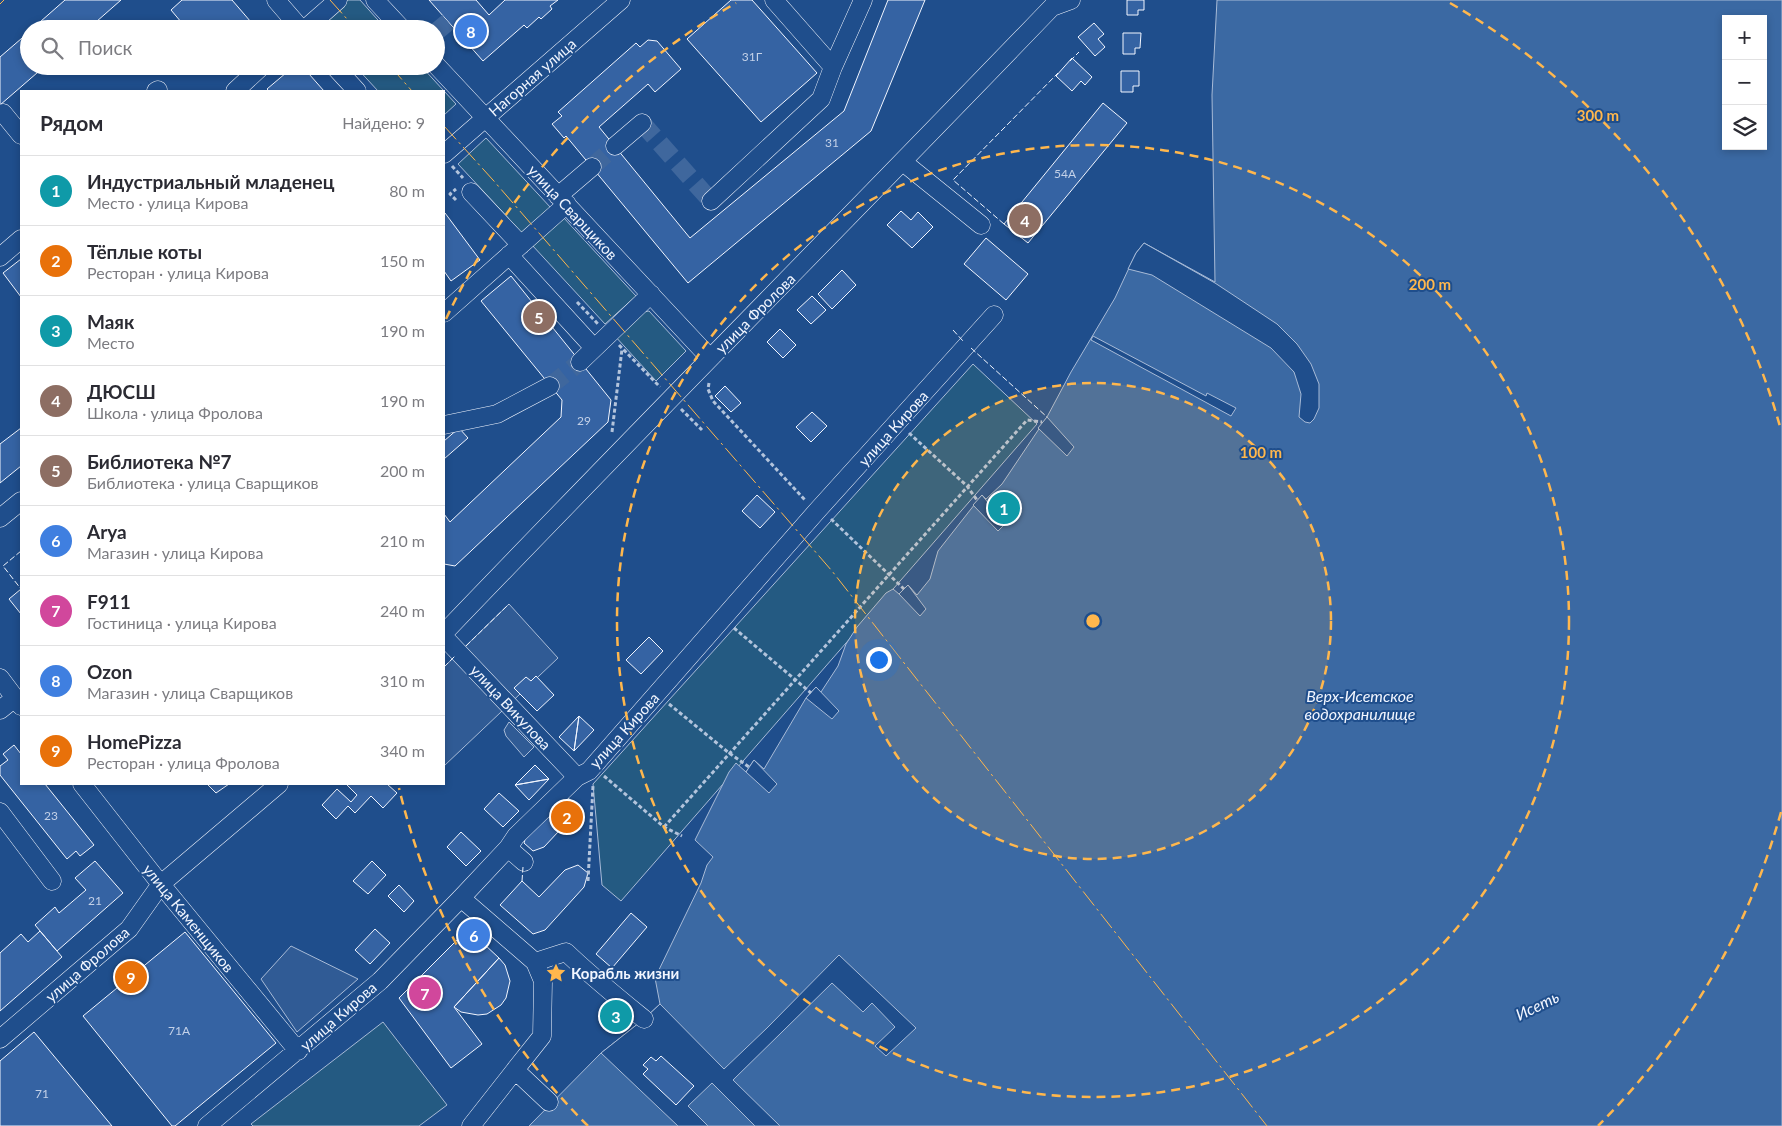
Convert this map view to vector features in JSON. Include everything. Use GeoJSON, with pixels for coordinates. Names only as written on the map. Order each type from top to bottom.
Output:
{"type":"FeatureCollection","features":[{"type":"Feature","properties":{"kind":"street"},"geometry":{"type":"LineString","coordinates":[[276,0],[293,20]]}},
{"type":"Feature","properties":{"kind":"street"},"geometry":{"type":"LineString","coordinates":[[315,20],[338,0]]}},
{"type":"Feature","properties":{"kind":"street"},"geometry":{"type":"LineString","coordinates":[[375,0],[394,20]]}},
{"type":"Feature","properties":{"kind":"street","name":"Нагорная улица"},"geometry":{"type":"LineString","coordinates":[[445,153],[620,0]]}},
{"type":"Feature","properties":{"kind":"street"},"geometry":{"type":"LineString","coordinates":[[774,0],[833,67]]}},
{"type":"Feature","properties":{"kind":"street"},"geometry":{"type":"LineString","coordinates":[[711,200],[821,99],[863,0]]}},
{"type":"Feature","properties":{"kind":"street","name":"улица Фролова"},"geometry":{"type":"LineString","coordinates":[[445,632],[903,162],[1048,4],[1071,0]]}},
{"type":"Feature","properties":{"kind":"street"},"geometry":{"type":"LineString","coordinates":[[235,90],[252,75]]}},
{"type":"Feature","properties":{"kind":"street"},"geometry":{"type":"LineString","coordinates":[[342,75],[356,90]]}},
{"type":"Feature","properties":{"kind":"street","name":"улица Сварщиков"},"geometry":{"type":"LineString","coordinates":[[445,75],[710,358]]}},
{"type":"Feature","properties":{"kind":"street"},"geometry":{"type":"LineString","coordinates":[[3,113],[20,134]]}},
{"type":"Feature","properties":{"kind":"street"},"geometry":{"type":"LineString","coordinates":[[615,146],[642,123]]}},
{"type":"Feature","properties":{"kind":"street"},"geometry":{"type":"LineString","coordinates":[[903,162],[982,225]]}},
{"type":"Feature","properties":{"kind":"street"},"geometry":{"type":"LineString","coordinates":[[445,312],[515,250],[592,167]]}},
{"type":"Feature","properties":{"kind":"street"},"geometry":{"type":"LineString","coordinates":[[471,192],[594,348]]}},
{"type":"Feature","properties":{"kind":"street"},"geometry":{"type":"LineString","coordinates":[[0,257],[20,241]]}},
{"type":"Feature","properties":{"kind":"street"},"geometry":{"type":"LineString","coordinates":[[580,362],[651,294]]}},
{"type":"Feature","properties":{"kind":"street","name":"улица Кирова"},"geometry":{"type":"LineString","coordinates":[[207,1126],[380,981],[508,848],[516,836],[577,777],[588,771],[822,514],[994,315]]}},
{"type":"Feature","properties":{"kind":"street"},"geometry":{"type":"LineString","coordinates":[[445,425],[497,414],[550,386]]}},
{"type":"Feature","properties":{"kind":"street"},"geometry":{"type":"LineString","coordinates":[[0,518],[20,502]]}},
{"type":"Feature","properties":{"kind":"street","name":"улица Викулова"},"geometry":{"type":"LineString","coordinates":[[445,638],[577,777]]}},
{"type":"Feature","properties":{"kind":"street"},"geometry":{"type":"LineString","coordinates":[[0,678],[18,702],[0,710]]}},
{"type":"Feature","properties":{"kind":"street","name":"улица Каменщиков"},"geometry":{"type":"LineString","coordinates":[[83,785],[298,1051]]}},
{"type":"Feature","properties":{"kind":"street","name":"улица Фролова"},"geometry":{"type":"LineString","coordinates":[[0,1039],[129,929],[161,884],[278,785]]}},
{"type":"Feature","properties":{"kind":"street"},"geometry":{"type":"LineString","coordinates":[[0,812],[52,881]]}},
{"type":"Feature","properties":{"kind":"street"},"geometry":{"type":"LineString","coordinates":[[508,848],[524,862]]}},
{"type":"Feature","properties":{"kind":"street"},"geometry":{"type":"LineString","coordinates":[[461,898],[534,962],[542,981],[542,1036],[471,1126]]}},
{"type":"Feature","properties":{"kind":"street"},"geometry":{"type":"LineString","coordinates":[[534,962],[566,952],[596,981],[644,1019]]}},
{"type":"Feature","properties":{"kind":"street"},"geometry":{"type":"LineString","coordinates":[[515,1070],[549,1102]]}},
{"type":"Feature","properties":{"kind":"path"},"geometry":{"type":"LineString","coordinates":[[612,432],[622,348]]}},
{"type":"Feature","properties":{"kind":"path"},"geometry":{"type":"LineString","coordinates":[[710,358],[708,389],[713,400],[822,514],[904,589]]}},
{"type":"Feature","properties":{"kind":"path"},"geometry":{"type":"LineString","coordinates":[[671,398],[702,430]]}},
{"type":"Feature","properties":{"kind":"path"},"geometry":{"type":"LineString","coordinates":[[664,827],[1027,420],[1042,422]]}},
{"type":"Feature","properties":{"kind":"path"},"geometry":{"type":"LineString","coordinates":[[905,429],[967,486],[977,500]]}},
{"type":"Feature","properties":{"kind":"path"},"geometry":{"type":"LineString","coordinates":[[730,624],[811,693]]}},
{"type":"Feature","properties":{"kind":"path"},"geometry":{"type":"LineString","coordinates":[[663,699],[749,767]]}},
{"type":"Feature","properties":{"kind":"path"},"geometry":{"type":"LineString","coordinates":[[598,771],[664,827],[682,836]]}},
{"type":"Feature","properties":{"kind":"path"},"geometry":{"type":"LineString","coordinates":[[588,881],[593,785]]}},
{"type":"Feature","properties":{"kind":"shaded area"},"geometry":{"type":"Polygon","coordinates":[[[344,0],[360,0],[378,20],[322,20],[344,0]]]}},
{"type":"Feature","properties":{"kind":"shaded area"},"geometry":{"type":"Polygon","coordinates":[[[363,75],[429,75],[443,90],[377,90],[363,75]]]}},
{"type":"Feature","properties":{"kind":"shaded area"},"geometry":{"type":"Polygon","coordinates":[[[445,92],[456,104],[445,114],[445,92]]]}},
{"type":"Feature","properties":{"kind":"shaded area"},"geometry":{"type":"Polygon","coordinates":[[[486,138],[551,208],[523,234],[458,164],[486,138]]]}},
{"type":"Feature","properties":{"kind":"shaded area"},"geometry":{"type":"Polygon","coordinates":[[[563,217],[636,296],[605,324],[532,245],[563,217]]]}},
{"type":"Feature","properties":{"kind":"shaded area"},"geometry":{"type":"Polygon","coordinates":[[[649,311],[686,351],[656,381],[614,335],[637,313],[649,311]]]}},
{"type":"Feature","properties":{"kind":"shaded area"},"geometry":{"type":"Polygon","coordinates":[[[973,364],[1037,424],[621,901],[602,885],[593,784],[973,364]]]}},
{"type":"Feature","properties":{"kind":"shaded area"},"geometry":{"type":"Polygon","coordinates":[[[509,604],[558,658],[445,765],[445,666],[509,604]]]}},
{"type":"Feature","properties":{"kind":"shaded area"},"geometry":{"type":"Polygon","coordinates":[[[509,722],[534,747],[524,757],[506,736],[504,730],[509,722]]]}},
{"type":"Feature","properties":{"kind":"shaded area"},"geometry":{"type":"Polygon","coordinates":[[[291,946],[358,979],[297,1032],[261,979],[291,946]]]}},
{"type":"Feature","properties":{"kind":"shaded area"},"geometry":{"type":"Polygon","coordinates":[[[383,1022],[447,1105],[419,1126],[253,1126],[251,1124],[383,1022]]]}},
{"type":"Feature","properties":{"kind":"water","name":"Верх-Исетское водохранилище"},"geometry":{"type":"Polygon","coordinates":[[[1217,0],[1782,0],[1782,1126],[529,1126],[601,1053],[660,1004],[655,978],[701,883],[707,865],[713,857],[695,840],[729,772],[736,763],[746,772],[754,760],[764,769],[806,698],[816,687],[821,692],[838,666],[846,644],[857,627],[886,593],[893,589],[899,594],[908,585],[917,595],[930,579],[938,551],[982,495],[986,499],[1002,484],[1047,417],[1115,298],[1136,253],[1144,243],[1215,282],[1212,95],[1217,0]]]}},
{"type":"Feature","properties":{"kind":"pier"},"geometry":{"type":"Polygon","coordinates":[[[1144,243],[1215,283],[1277,324],[1297,344],[1311,364],[1319,384],[1319,408],[1310,423],[1305,422],[1299,417],[1301,394],[1294,372],[1271,348],[1152,275],[1128,269],[1136,253],[1144,243]]]}},
{"type":"Feature","properties":{"kind":"pier"},"geometry":{"type":"Polygon","coordinates":[[[1093,336],[1206,396],[1207,393],[1236,408],[1231,416],[1091,340],[1093,336]]]}},
{"type":"Feature","properties":{"kind":"pier"},"geometry":{"type":"Polygon","coordinates":[[[1047,417],[1074,447],[1067,456],[1038,428],[1047,417]]]}},
{"type":"Feature","properties":{"kind":"pier"},"geometry":{"type":"Polygon","coordinates":[[[982,495],[1005,524],[998,531],[973,505],[982,495]]]}},
{"type":"Feature","properties":{"kind":"pier"},"geometry":{"type":"Polygon","coordinates":[[[908,585],[926,609],[920,616],[899,594],[908,585]]]}},
{"type":"Feature","properties":{"kind":"pier"},"geometry":{"type":"Polygon","coordinates":[[[816,687],[839,711],[832,719],[806,698],[816,687]]]}},
{"type":"Feature","properties":{"kind":"pier"},"geometry":{"type":"Polygon","coordinates":[[[754,760],[777,784],[769,793],[746,772],[754,760]]]}},
{"type":"Feature","properties":{"kind":"pier"},"geometry":{"type":"Polygon","coordinates":[[[839,955],[916,1028],[886,1056],[875,1046],[895,1027],[872,1003],[863,1012],[832,983],[733,1080],[780,1126],[755,1126],[712,1083],[688,1106],[708,1126],[678,1126],[601,1053],[660,1004],[724,1069],[839,955]]]}},
{"type":"Feature","properties":{"kind":"building"},"geometry":{"type":"Polygon","coordinates":[[[65,0],[121,0],[98,20],[42,20],[65,0]]]}},
{"type":"Feature","properties":{"kind":"building"},"geometry":{"type":"Polygon","coordinates":[[[182,0],[232,0],[249,20],[179,20],[171,10],[182,0]]]}},
{"type":"Feature","properties":{"kind":"building"},"geometry":{"type":"Polygon","coordinates":[[[429,0],[476,0],[489,15],[505,0],[558,0],[550,6],[552,9],[541,19],[539,17],[527,28],[524,25],[483,61],[429,0]]]}},
{"type":"Feature","properties":{"kind":"building"},"geometry":{"type":"Polygon","coordinates":[[[731,0],[752,0],[817,73],[761,122],[687,39],[731,0]]]}},
{"type":"Feature","properties":{"kind":"building"},"geometry":{"type":"Polygon","coordinates":[[[888,0],[925,0],[871,131],[688,283],[566,136],[564,138],[552,124],[562,116],[558,112],[636,43],[640,47],[648,40],[657,41],[681,69],[655,92],[648,84],[599,127],[690,238],[844,111],[888,0]]]}},
{"type":"Feature","properties":{"kind":"building"},"geometry":{"type":"Polygon","coordinates":[[[1127,0],[1144,0],[1144,10],[1138,10],[1138,15],[1127,15],[1127,0]]]}},
{"type":"Feature","properties":{"kind":"building"},"geometry":{"type":"Polygon","coordinates":[[[1094,23],[1104,34],[1098,39],[1105,47],[1095,56],[1078,37],[1094,23]]]}},
{"type":"Feature","properties":{"kind":"building"},"geometry":{"type":"Polygon","coordinates":[[[1123,33],[1141,33],[1140,48],[1135,48],[1135,54],[1123,54],[1123,33]]]}},
{"type":"Feature","properties":{"kind":"building"},"geometry":{"type":"Polygon","coordinates":[[[20,40],[20,75],[35,75],[0,105],[0,57],[20,40]]]}},
{"type":"Feature","properties":{"kind":"building"},"geometry":{"type":"Polygon","coordinates":[[[1072,58],[1092,77],[1085,85],[1081,81],[1072,91],[1056,76],[1072,58]]]}},
{"type":"Feature","properties":{"kind":"building"},"geometry":{"type":"Polygon","coordinates":[[[1121,71],[1139,71],[1139,86],[1133,86],[1133,92],[1121,92],[1121,71]]]}},
{"type":"Feature","properties":{"kind":"building"},"geometry":{"type":"Polygon","coordinates":[[[284,75],[310,75],[323,90],[268,90],[284,75]]]}},
{"type":"Feature","properties":{"kind":"building"},"geometry":{"type":"Polygon","coordinates":[[[1103,103],[1127,123],[1028,243],[1004,224],[1103,103]]]}},
{"type":"Feature","properties":{"kind":"building"},"geometry":{"type":"Polygon","coordinates":[[[901,211],[911,220],[918,212],[933,227],[912,248],[887,225],[901,211]]]}},
{"type":"Feature","properties":{"kind":"building"},"geometry":{"type":"Polygon","coordinates":[[[445,213],[480,260],[451,281],[445,272],[445,213]]]}},
{"type":"Feature","properties":{"kind":"building"},"geometry":{"type":"Polygon","coordinates":[[[986,238],[1028,274],[1006,300],[964,264],[986,238]]]}},
{"type":"Feature","properties":{"kind":"building"},"geometry":{"type":"Polygon","coordinates":[[[20,260],[20,296],[3,273],[20,260]]]}},
{"type":"Feature","properties":{"kind":"building"},"geometry":{"type":"Polygon","coordinates":[[[842,270],[856,285],[832,309],[818,294],[842,270]]]}},
{"type":"Feature","properties":{"kind":"building"},"geometry":{"type":"Polygon","coordinates":[[[511,276],[611,400],[608,422],[455,566],[445,564],[445,515],[450,522],[561,417],[562,400],[481,301],[511,276]]]}},
{"type":"Feature","properties":{"kind":"building"},"geometry":{"type":"Polygon","coordinates":[[[812,296],[826,310],[811,324],[797,310],[812,296]]]}},
{"type":"Feature","properties":{"kind":"building"},"geometry":{"type":"Polygon","coordinates":[[[780,329],[796,345],[783,358],[767,342],[780,329]]]}},
{"type":"Feature","properties":{"kind":"building"},"geometry":{"type":"Polygon","coordinates":[[[725,386],[741,403],[731,412],[715,396],[725,386]]]}},
{"type":"Feature","properties":{"kind":"building"},"geometry":{"type":"Polygon","coordinates":[[[812,412],[827,426],[811,442],[796,427],[812,412]]]}},
{"type":"Feature","properties":{"kind":"building"},"geometry":{"type":"Polygon","coordinates":[[[459,428],[468,438],[445,458],[445,440],[459,428]]]}},
{"type":"Feature","properties":{"kind":"building"},"geometry":{"type":"Polygon","coordinates":[[[20,429],[20,467],[0,483],[0,444],[20,429]]]}},
{"type":"Feature","properties":{"kind":"building"},"geometry":{"type":"Polygon","coordinates":[[[757,495],[775,512],[760,528],[742,511],[757,495]]]}},
{"type":"Feature","properties":{"kind":"building"},"geometry":{"type":"Polygon","coordinates":[[[20,590],[20,613],[9,599],[20,590]]]}},
{"type":"Feature","properties":{"kind":"building"},"geometry":{"type":"Polygon","coordinates":[[[649,637],[663,651],[641,674],[626,660],[649,637]]]}},
{"type":"Feature","properties":{"kind":"building"},"geometry":{"type":"Polygon","coordinates":[[[536,676],[554,695],[537,711],[514,688],[526,677],[531,681],[536,676]]]}},
{"type":"Feature","properties":{"kind":"building"},"geometry":{"type":"Polygon","coordinates":[[[579,716],[574,751],[559,737],[579,716]]]}},
{"type":"Feature","properties":{"kind":"building"},"geometry":{"type":"Polygon","coordinates":[[[579,716],[594,730],[574,751],[579,716]]]}},
{"type":"Feature","properties":{"kind":"building"},"geometry":{"type":"Polygon","coordinates":[[[14,745],[20,753],[20,785],[46,785],[94,845],[80,856],[76,851],[67,859],[0,775],[0,766],[8,760],[3,754],[14,745]]]}},
{"type":"Feature","properties":{"kind":"building"},"geometry":{"type":"Polygon","coordinates":[[[535,765],[549,779],[515,785],[535,765]]]}},
{"type":"Feature","properties":{"kind":"building"},"geometry":{"type":"Polygon","coordinates":[[[549,779],[529,800],[515,785],[549,779]]]}},
{"type":"Feature","properties":{"kind":"building"},"geometry":{"type":"Polygon","coordinates":[[[208,785],[228,785],[216,793],[208,785]]]}},
{"type":"Feature","properties":{"kind":"building"},"geometry":{"type":"Polygon","coordinates":[[[347,785],[388,785],[397,793],[383,808],[371,796],[355,813],[348,806],[336,819],[322,805],[337,789],[351,802],[357,795],[347,785]]]}},
{"type":"Feature","properties":{"kind":"building"},"geometry":{"type":"Polygon","coordinates":[[[499,793],[519,811],[503,827],[484,809],[499,793]]]}},
{"type":"Feature","properties":{"kind":"building"},"geometry":{"type":"Polygon","coordinates":[[[567,797],[575,804],[573,816],[544,847],[533,851],[524,843],[527,833],[567,797]]]}},
{"type":"Feature","properties":{"kind":"building"},"geometry":{"type":"Polygon","coordinates":[[[461,832],[481,851],[466,866],[447,847],[461,832]]]}},
{"type":"Feature","properties":{"kind":"building"},"geometry":{"type":"Polygon","coordinates":[[[95,861],[123,893],[57,951],[35,925],[55,907],[59,913],[86,890],[75,878],[95,861]]]}},
{"type":"Feature","properties":{"kind":"building"},"geometry":{"type":"Polygon","coordinates":[[[372,861],[386,875],[368,894],[353,881],[372,861]]]}},
{"type":"Feature","properties":{"kind":"building"},"geometry":{"type":"Polygon","coordinates":[[[578,865],[588,873],[584,887],[545,930],[533,934],[500,905],[522,881],[539,897],[565,870],[578,865]]]}},
{"type":"Feature","properties":{"kind":"building"},"geometry":{"type":"Polygon","coordinates":[[[399,885],[414,901],[404,912],[388,896],[399,885]]]}},
{"type":"Feature","properties":{"kind":"building"},"geometry":{"type":"Polygon","coordinates":[[[631,913],[647,927],[612,968],[596,954],[631,913]]]}},
{"type":"Feature","properties":{"kind":"building"},"geometry":{"type":"Polygon","coordinates":[[[375,929],[390,943],[370,964],[355,950],[375,929]]]}},
{"type":"Feature","properties":{"kind":"building"},"geometry":{"type":"Polygon","coordinates":[[[468,929],[499,958],[454,1007],[482,1044],[451,1068],[399,998],[468,929]]]}},
{"type":"Feature","properties":{"kind":"building"},"geometry":{"type":"Polygon","coordinates":[[[40,931],[62,957],[0,1011],[0,953],[21,934],[28,942],[40,931]]]}},
{"type":"Feature","properties":{"kind":"building"},"geometry":{"type":"Polygon","coordinates":[[[185,932],[276,1043],[175,1126],[172,1126],[83,1016],[185,932]]]}},
{"type":"Feature","properties":{"kind":"building"},"geometry":{"type":"Polygon","coordinates":[[[499,958],[505,965],[510,981],[506,998],[501,1005],[487,1014],[478,1015],[461,1012],[454,1007],[499,958]]]}},
{"type":"Feature","properties":{"kind":"building"},"geometry":{"type":"Polygon","coordinates":[[[615,1011],[619,1011],[621,1015],[619,1019],[615,1020],[612,1018],[612,1014],[615,1011]]]}},
{"type":"Feature","properties":{"kind":"building"},"geometry":{"type":"Polygon","coordinates":[[[34,1032],[112,1126],[0,1126],[0,1061],[34,1032]]]}},
{"type":"Feature","properties":{"kind":"building"},"geometry":{"type":"Polygon","coordinates":[[[661,1056],[694,1086],[676,1105],[643,1074],[648,1069],[643,1065],[651,1057],[656,1061],[661,1056]]]}},
{"type":"Feature","properties":{"kind":"tunnel"},"geometry":{"type":"LineString","coordinates":[[642,123],[711,201]]}},
{"type":"Feature","properties":{"kind":"tunnel"},"geometry":{"type":"LineString","coordinates":[[592,167],[615,146]]}},
{"type":"Feature","properties":{"kind":"tunnel"},"geometry":{"type":"LineString","coordinates":[[550,386],[580,362]]}},
{"type":"Feature","properties":{"kind":"fence"},"geometry":{"type":"LineString","coordinates":[[1070,61],[1079,52]]}},
{"type":"Feature","properties":{"kind":"fence"},"geometry":{"type":"LineString","coordinates":[[1004,224],[953,180],[1058,73]]}},
{"type":"Feature","properties":{"kind":"fence"},"geometry":{"type":"LineString","coordinates":[[953,330],[963,341]]}},
{"type":"Feature","properties":{"kind":"fence"},"geometry":{"type":"LineString","coordinates":[[971,348],[1047,417]]}},
{"type":"Feature","properties":{"kind":"fence"},"geometry":{"type":"LineString","coordinates":[[20,552],[3,566],[20,588]]}},
{"type":"Feature","properties":{"kind":"fence"},"geometry":{"type":"LineString","coordinates":[[466,646],[509,604]]}},
{"type":"Feature","properties":{"kind":"fence"},"geometry":{"type":"LineString","coordinates":[[445,666],[455,656]]}},
{"type":"Feature","properties":{"kind":"fence"},"geometry":{"type":"LineString","coordinates":[[522,881],[523,867]]}},
{"type":"Feature","properties":{"kind":"power"},"geometry":{"type":"LineString","coordinates":[[0,4],[4,0]]}},
{"type":"Feature","properties":{"kind":"power"},"geometry":{"type":"LineString","coordinates":[[330,0],[348,20]]}},
{"type":"Feature","properties":{"kind":"power"},"geometry":{"type":"LineString","coordinates":[[398,75],[411,90]]}},
{"type":"Feature","properties":{"kind":"power"},"geometry":{"type":"LineString","coordinates":[[445,127],[832,571],[1267,1126]]}},
{"type":"Feature","properties":{"kind":"place","name":"Ozon"},"geometry":{"type":"Point","coordinates":[471,31]}},
{"type":"Feature","properties":{"kind":"place","name":"ДЮСШ"},"geometry":{"type":"Point","coordinates":[1025,220]}},
{"type":"Feature","properties":{"kind":"place","name":"Библиотека №7"},"geometry":{"type":"Point","coordinates":[539,317]}},
{"type":"Feature","properties":{"kind":"place","name":"Индустриальный младенец"},"geometry":{"type":"Point","coordinates":[1004,508]}},
{"type":"Feature","properties":{"kind":"place","name":"Тёплые коты"},"geometry":{"type":"Point","coordinates":[567,817]}},
{"type":"Feature","properties":{"kind":"place","name":"Arya"},"geometry":{"type":"Point","coordinates":[474,935]}},
{"type":"Feature","properties":{"kind":"place","name":"Корабль жизни"},"geometry":{"type":"Point","coordinates":[556,973]}},
{"type":"Feature","properties":{"kind":"place","name":"HomePizza"},"geometry":{"type":"Point","coordinates":[131,977]}},
{"type":"Feature","properties":{"kind":"place","name":"F911"},"geometry":{"type":"Point","coordinates":[425,993]}},
{"type":"Feature","properties":{"kind":"place","name":"Маяк"},"geometry":{"type":"Point","coordinates":[616,1016]}},
{"type":"Feature","properties":{"kind":"water label","name":"Исеть"},"geometry":{"type":"Point","coordinates":[1537,1005]}}]}
